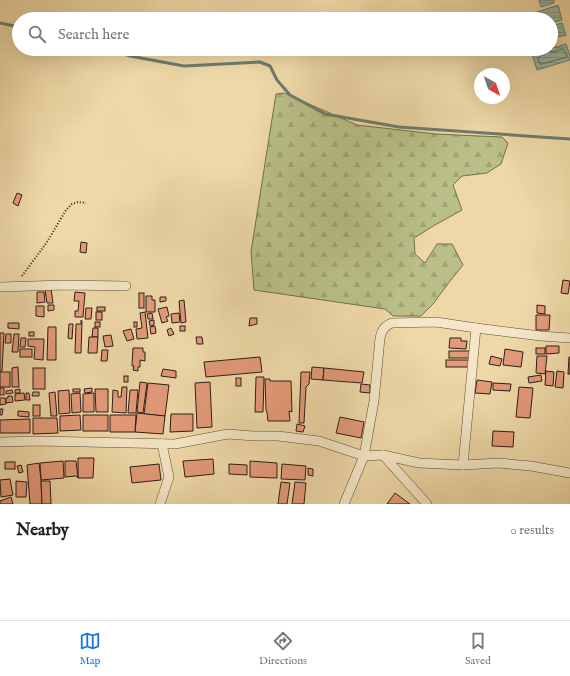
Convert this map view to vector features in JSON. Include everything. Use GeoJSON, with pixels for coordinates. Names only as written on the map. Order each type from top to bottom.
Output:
{"type":"FeatureCollection","features":[{"type":"Feature","properties":{"kind":"street"},"geometry":{"type":"LineString","coordinates":[[0,287],[64,285],[126,286]]}},
{"type":"Feature","properties":{"kind":"street"},"geometry":{"type":"LineString","coordinates":[[344,504],[364,456],[374,401],[380,338],[382,329],[386,325],[392,323],[436,322],[541,336],[570,338]]}},
{"type":"Feature","properties":{"kind":"street"},"geometry":{"type":"LineString","coordinates":[[463,465],[476,328]]}},
{"type":"Feature","properties":{"kind":"street"},"geometry":{"type":"LineString","coordinates":[[0,442],[39,441],[175,444],[228,434],[278,436],[319,441],[364,456],[383,455],[419,463],[463,465],[498,463],[531,466],[570,473]]}},
{"type":"Feature","properties":{"kind":"street"},"geometry":{"type":"LineString","coordinates":[[160,504],[169,477],[162,444]]}},
{"type":"Feature","properties":{"kind":"street"},"geometry":{"type":"LineString","coordinates":[[383,455],[427,504]]}},
{"type":"Feature","properties":{"kind":"path"},"geometry":{"type":"LineString","coordinates":[[14,287],[47,242],[66,210],[72,204],[78,202],[86,203]]}},
{"type":"Feature","properties":{"kind":"green space"},"geometry":{"type":"Polygon","coordinates":[[[284,93],[357,125],[435,134],[502,137],[508,143],[501,164],[487,173],[462,176],[453,185],[462,210],[414,238],[415,254],[425,263],[437,244],[452,244],[463,265],[433,304],[421,316],[393,316],[385,309],[254,290],[251,252],[276,94],[284,93]]]}},
{"type":"Feature","properties":{"kind":"water"},"geometry":{"type":"Polygon","coordinates":[[[539,0],[554,0],[554,3],[541,7],[539,0]]]}},
{"type":"Feature","properties":{"kind":"water"},"geometry":{"type":"Polygon","coordinates":[[[558,5],[562,20],[558,21],[558,12],[537,12],[558,5]]]}},
{"type":"Feature","properties":{"kind":"water"},"geometry":{"type":"Polygon","coordinates":[[[562,23],[566,35],[558,37],[558,24],[562,23]]]}},
{"type":"Feature","properties":{"kind":"water"},"geometry":{"type":"Polygon","coordinates":[[[566,44],[570,60],[537,70],[533,56],[558,56],[558,46],[566,44]]]}},
{"type":"Feature","properties":{"kind":"building"},"geometry":{"type":"Polygon","coordinates":[[[17,193],[22,195],[18,206],[13,203],[17,193]]]}},
{"type":"Feature","properties":{"kind":"building"},"geometry":{"type":"Polygon","coordinates":[[[81,242],[87,243],[86,253],[80,252],[81,242]]]}},
{"type":"Feature","properties":{"kind":"building"},"geometry":{"type":"Polygon","coordinates":[[[563,280],[570,281],[568,294],[561,293],[563,280]]]}},
{"type":"Feature","properties":{"kind":"building"},"geometry":{"type":"Polygon","coordinates":[[[51,289],[53,303],[47,303],[45,290],[51,289]]]}},
{"type":"Feature","properties":{"kind":"building"},"geometry":{"type":"Polygon","coordinates":[[[37,292],[44,292],[45,302],[37,303],[37,292]]]}},
{"type":"Feature","properties":{"kind":"building"},"geometry":{"type":"Polygon","coordinates":[[[75,292],[85,293],[83,317],[75,317],[75,311],[78,311],[79,301],[74,301],[75,292]]]}},
{"type":"Feature","properties":{"kind":"building"},"geometry":{"type":"Polygon","coordinates":[[[139,293],[144,293],[144,308],[139,308],[139,293]]]}},
{"type":"Feature","properties":{"kind":"building"},"geometry":{"type":"Polygon","coordinates":[[[146,296],[152,296],[152,300],[155,300],[155,312],[146,312],[146,296]]]}},
{"type":"Feature","properties":{"kind":"building"},"geometry":{"type":"Polygon","coordinates":[[[160,297],[166,297],[166,301],[160,302],[160,297]]]}},
{"type":"Feature","properties":{"kind":"building"},"geometry":{"type":"Polygon","coordinates":[[[184,300],[186,322],[181,323],[179,301],[184,300]]]}},
{"type":"Feature","properties":{"kind":"building"},"geometry":{"type":"Polygon","coordinates":[[[48,305],[54,305],[54,310],[48,311],[48,305]]]}},
{"type":"Feature","properties":{"kind":"building"},"geometry":{"type":"Polygon","coordinates":[[[537,305],[545,306],[545,314],[537,313],[537,305]]]}},
{"type":"Feature","properties":{"kind":"building"},"geometry":{"type":"Polygon","coordinates":[[[36,306],[44,306],[44,317],[36,316],[36,306]]]}},
{"type":"Feature","properties":{"kind":"building"},"geometry":{"type":"Polygon","coordinates":[[[97,307],[105,307],[105,311],[97,311],[97,307]]]}},
{"type":"Feature","properties":{"kind":"building"},"geometry":{"type":"Polygon","coordinates":[[[167,307],[169,316],[166,317],[168,321],[162,323],[158,309],[167,307]]]}},
{"type":"Feature","properties":{"kind":"building"},"geometry":{"type":"Polygon","coordinates":[[[86,308],[92,308],[91,319],[85,319],[86,308]]]}},
{"type":"Feature","properties":{"kind":"building"},"geometry":{"type":"Polygon","coordinates":[[[96,312],[102,312],[102,320],[96,320],[96,312]]]}},
{"type":"Feature","properties":{"kind":"building"},"geometry":{"type":"Polygon","coordinates":[[[145,312],[148,338],[137,339],[136,329],[142,328],[140,313],[145,312]]]}},
{"type":"Feature","properties":{"kind":"building"},"geometry":{"type":"Polygon","coordinates":[[[152,313],[153,319],[148,319],[147,314],[152,313]]]}},
{"type":"Feature","properties":{"kind":"building"},"geometry":{"type":"Polygon","coordinates":[[[179,313],[180,322],[172,323],[171,314],[179,313]]]}},
{"type":"Feature","properties":{"kind":"building"},"geometry":{"type":"Polygon","coordinates":[[[536,315],[550,315],[549,330],[536,330],[536,315]]]}},
{"type":"Feature","properties":{"kind":"building"},"geometry":{"type":"Polygon","coordinates":[[[250,318],[257,318],[257,324],[249,326],[250,318]]]}},
{"type":"Feature","properties":{"kind":"building"},"geometry":{"type":"Polygon","coordinates":[[[81,320],[82,321],[81,353],[75,353],[76,324],[81,324],[81,320]]]}},
{"type":"Feature","properties":{"kind":"building"},"geometry":{"type":"Polygon","coordinates":[[[154,320],[154,325],[150,326],[149,321],[154,320]]]}},
{"type":"Feature","properties":{"kind":"building"},"geometry":{"type":"Polygon","coordinates":[[[95,322],[100,322],[100,327],[95,327],[95,322]]]}},
{"type":"Feature","properties":{"kind":"building"},"geometry":{"type":"Polygon","coordinates":[[[134,322],[137,322],[137,327],[134,327],[134,322]]]}},
{"type":"Feature","properties":{"kind":"building"},"geometry":{"type":"Polygon","coordinates":[[[8,323],[19,323],[19,329],[8,328],[8,323]]]}},
{"type":"Feature","properties":{"kind":"building"},"geometry":{"type":"Polygon","coordinates":[[[69,324],[73,324],[72,339],[68,338],[69,324]]]}},
{"type":"Feature","properties":{"kind":"building"},"geometry":{"type":"Polygon","coordinates":[[[155,326],[156,333],[151,334],[150,327],[155,326]]]}},
{"type":"Feature","properties":{"kind":"building"},"geometry":{"type":"Polygon","coordinates":[[[180,326],[185,326],[185,331],[180,331],[180,326]]]}},
{"type":"Feature","properties":{"kind":"building"},"geometry":{"type":"Polygon","coordinates":[[[48,327],[56,327],[56,360],[47,360],[48,327]]]}},
{"type":"Feature","properties":{"kind":"building"},"geometry":{"type":"Polygon","coordinates":[[[93,328],[98,328],[98,337],[92,337],[93,328]]]}},
{"type":"Feature","properties":{"kind":"building"},"geometry":{"type":"Polygon","coordinates":[[[171,328],[174,334],[169,336],[167,330],[171,328]]]}},
{"type":"Feature","properties":{"kind":"building"},"geometry":{"type":"Polygon","coordinates":[[[131,329],[134,339],[127,341],[123,331],[131,329]]]}},
{"type":"Feature","properties":{"kind":"building"},"geometry":{"type":"Polygon","coordinates":[[[29,332],[34,332],[34,336],[29,336],[29,332]]]}},
{"type":"Feature","properties":{"kind":"building"},"geometry":{"type":"Polygon","coordinates":[[[0,333],[4,333],[2,371],[0,371],[0,333]]]}},
{"type":"Feature","properties":{"kind":"building"},"geometry":{"type":"Polygon","coordinates":[[[6,334],[11,334],[11,343],[5,343],[6,334]]]}},
{"type":"Feature","properties":{"kind":"building"},"geometry":{"type":"Polygon","coordinates":[[[14,334],[19,334],[18,352],[12,352],[14,334]]]}},
{"type":"Feature","properties":{"kind":"building"},"geometry":{"type":"Polygon","coordinates":[[[111,335],[113,346],[105,347],[103,336],[111,335]]]}},
{"type":"Feature","properties":{"kind":"building"},"geometry":{"type":"Polygon","coordinates":[[[89,337],[98,337],[97,353],[88,353],[89,337]]]}},
{"type":"Feature","properties":{"kind":"building"},"geometry":{"type":"Polygon","coordinates":[[[196,337],[202,337],[203,344],[197,344],[196,337]]]}},
{"type":"Feature","properties":{"kind":"building"},"geometry":{"type":"Polygon","coordinates":[[[21,338],[26,338],[25,347],[20,347],[21,338]]]}},
{"type":"Feature","properties":{"kind":"building"},"geometry":{"type":"Polygon","coordinates":[[[450,338],[461,338],[461,341],[467,341],[466,349],[449,348],[450,338]]]}},
{"type":"Feature","properties":{"kind":"building"},"geometry":{"type":"Polygon","coordinates":[[[28,339],[44,339],[43,360],[34,359],[35,347],[28,346],[28,339]]]}},
{"type":"Feature","properties":{"kind":"building"},"geometry":{"type":"Polygon","coordinates":[[[546,346],[559,346],[559,353],[546,354],[546,346]]]}},
{"type":"Feature","properties":{"kind":"building"},"geometry":{"type":"Polygon","coordinates":[[[133,348],[143,348],[143,352],[145,352],[145,361],[140,360],[140,367],[138,367],[138,371],[133,370],[134,366],[132,366],[133,348]]]}},
{"type":"Feature","properties":{"kind":"building"},"geometry":{"type":"Polygon","coordinates":[[[536,348],[545,348],[545,354],[536,354],[536,348]]]}},
{"type":"Feature","properties":{"kind":"building"},"geometry":{"type":"Polygon","coordinates":[[[20,349],[32,349],[32,357],[20,357],[20,349]]]}},
{"type":"Feature","properties":{"kind":"building"},"geometry":{"type":"Polygon","coordinates":[[[505,349],[523,352],[521,367],[503,365],[505,349]]]}},
{"type":"Feature","properties":{"kind":"building"},"geometry":{"type":"Polygon","coordinates":[[[102,350],[108,350],[107,361],[101,361],[102,350]]]}},
{"type":"Feature","properties":{"kind":"building"},"geometry":{"type":"Polygon","coordinates":[[[449,351],[470,351],[470,358],[449,358],[449,351]]]}},
{"type":"Feature","properties":{"kind":"building"},"geometry":{"type":"Polygon","coordinates":[[[491,356],[502,359],[500,366],[489,364],[491,356]]]}},
{"type":"Feature","properties":{"kind":"building"},"geometry":{"type":"Polygon","coordinates":[[[537,356],[547,356],[545,374],[536,373],[537,356]]]}},
{"type":"Feature","properties":{"kind":"building"},"geometry":{"type":"Polygon","coordinates":[[[260,357],[262,372],[206,377],[204,362],[260,357]]]}},
{"type":"Feature","properties":{"kind":"building"},"geometry":{"type":"Polygon","coordinates":[[[569,357],[570,374],[568,374],[569,357]]]}},
{"type":"Feature","properties":{"kind":"building"},"geometry":{"type":"Polygon","coordinates":[[[446,360],[470,360],[470,367],[446,367],[446,360]]]}},
{"type":"Feature","properties":{"kind":"building"},"geometry":{"type":"Polygon","coordinates":[[[18,367],[19,387],[12,387],[12,368],[18,367]]]}},
{"type":"Feature","properties":{"kind":"building"},"geometry":{"type":"Polygon","coordinates":[[[312,367],[324,368],[323,380],[311,379],[312,367]]]}},
{"type":"Feature","properties":{"kind":"building"},"geometry":{"type":"Polygon","coordinates":[[[33,368],[45,368],[45,389],[33,389],[33,368]]]}},
{"type":"Feature","properties":{"kind":"building"},"geometry":{"type":"Polygon","coordinates":[[[324,368],[364,372],[362,383],[323,380],[324,368]]]}},
{"type":"Feature","properties":{"kind":"building"},"geometry":{"type":"Polygon","coordinates":[[[163,369],[176,371],[176,378],[161,376],[163,369]]]}},
{"type":"Feature","properties":{"kind":"building"},"geometry":{"type":"Polygon","coordinates":[[[546,371],[554,372],[553,386],[545,385],[546,371]]]}},
{"type":"Feature","properties":{"kind":"building"},"geometry":{"type":"Polygon","coordinates":[[[557,371],[564,372],[563,388],[555,387],[557,371]]]}},
{"type":"Feature","properties":{"kind":"building"},"geometry":{"type":"Polygon","coordinates":[[[0,372],[10,372],[10,387],[0,387],[0,372]]]}},
{"type":"Feature","properties":{"kind":"building"},"geometry":{"type":"Polygon","coordinates":[[[301,372],[310,372],[309,384],[306,387],[304,423],[299,423],[301,372]]]}},
{"type":"Feature","properties":{"kind":"building"},"geometry":{"type":"Polygon","coordinates":[[[541,375],[542,381],[529,383],[528,377],[541,375]]]}},
{"type":"Feature","properties":{"kind":"building"},"geometry":{"type":"Polygon","coordinates":[[[124,376],[128,376],[128,382],[124,382],[124,376]]]}},
{"type":"Feature","properties":{"kind":"building"},"geometry":{"type":"Polygon","coordinates":[[[256,377],[264,377],[263,412],[255,412],[256,377]]]}},
{"type":"Feature","properties":{"kind":"building"},"geometry":{"type":"Polygon","coordinates":[[[236,378],[241,378],[241,386],[236,386],[236,378]]]}},
{"type":"Feature","properties":{"kind":"building"},"geometry":{"type":"Polygon","coordinates":[[[265,379],[270,379],[270,381],[291,381],[292,412],[289,411],[290,421],[268,421],[266,411],[265,379]]]}},
{"type":"Feature","properties":{"kind":"building"},"geometry":{"type":"Polygon","coordinates":[[[477,380],[492,382],[490,394],[475,393],[477,380]]]}},
{"type":"Feature","properties":{"kind":"building"},"geometry":{"type":"Polygon","coordinates":[[[140,382],[147,383],[143,413],[137,412],[140,382]]]}},
{"type":"Feature","properties":{"kind":"building"},"geometry":{"type":"Polygon","coordinates":[[[210,382],[212,427],[197,428],[195,383],[210,382]]]}},
{"type":"Feature","properties":{"kind":"building"},"geometry":{"type":"Polygon","coordinates":[[[148,383],[169,385],[165,416],[144,414],[148,383]]]}},
{"type":"Feature","properties":{"kind":"building"},"geometry":{"type":"Polygon","coordinates":[[[493,383],[511,384],[510,391],[493,390],[493,383]]]}},
{"type":"Feature","properties":{"kind":"building"},"geometry":{"type":"Polygon","coordinates":[[[361,384],[370,385],[370,393],[360,392],[361,384]]]}},
{"type":"Feature","properties":{"kind":"building"},"geometry":{"type":"Polygon","coordinates":[[[122,387],[127,387],[126,413],[112,412],[113,390],[118,391],[118,397],[121,397],[122,387]]]}},
{"type":"Feature","properties":{"kind":"building"},"geometry":{"type":"Polygon","coordinates":[[[519,387],[533,388],[530,418],[516,417],[519,387]]]}},
{"type":"Feature","properties":{"kind":"building"},"geometry":{"type":"Polygon","coordinates":[[[0,388],[4,388],[4,395],[0,395],[0,388]]]}},
{"type":"Feature","properties":{"kind":"building"},"geometry":{"type":"Polygon","coordinates":[[[92,388],[92,392],[85,393],[84,389],[92,388]]]}},
{"type":"Feature","properties":{"kind":"building"},"geometry":{"type":"Polygon","coordinates":[[[20,389],[20,393],[15,393],[15,390],[20,389]]]}},
{"type":"Feature","properties":{"kind":"building"},"geometry":{"type":"Polygon","coordinates":[[[73,389],[80,389],[80,392],[73,392],[73,389]]]}},
{"type":"Feature","properties":{"kind":"building"},"geometry":{"type":"Polygon","coordinates":[[[95,389],[108,389],[108,412],[96,412],[95,389]]]}},
{"type":"Feature","properties":{"kind":"building"},"geometry":{"type":"Polygon","coordinates":[[[12,390],[13,393],[6,394],[6,391],[12,390]]]}},
{"type":"Feature","properties":{"kind":"building"},"geometry":{"type":"Polygon","coordinates":[[[69,390],[70,413],[59,414],[58,391],[69,390]]]}},
{"type":"Feature","properties":{"kind":"building"},"geometry":{"type":"Polygon","coordinates":[[[130,390],[138,390],[136,413],[128,413],[130,390]]]}},
{"type":"Feature","properties":{"kind":"building"},"geometry":{"type":"Polygon","coordinates":[[[33,392],[39,392],[39,396],[32,396],[33,392]]]}},
{"type":"Feature","properties":{"kind":"building"},"geometry":{"type":"Polygon","coordinates":[[[55,392],[57,416],[51,416],[49,393],[55,392]]]}},
{"type":"Feature","properties":{"kind":"building"},"geometry":{"type":"Polygon","coordinates":[[[24,393],[25,400],[15,401],[15,394],[24,393]]]}},
{"type":"Feature","properties":{"kind":"building"},"geometry":{"type":"Polygon","coordinates":[[[26,393],[29,393],[30,400],[26,400],[26,393]]]}},
{"type":"Feature","properties":{"kind":"building"},"geometry":{"type":"Polygon","coordinates":[[[80,393],[81,412],[72,413],[71,394],[80,393]]]}},
{"type":"Feature","properties":{"kind":"building"},"geometry":{"type":"Polygon","coordinates":[[[94,393],[94,412],[83,412],[83,394],[94,393]]]}},
{"type":"Feature","properties":{"kind":"building"},"geometry":{"type":"Polygon","coordinates":[[[8,396],[12,396],[13,402],[6,403],[6,398],[8,398],[8,396]]]}},
{"type":"Feature","properties":{"kind":"building"},"geometry":{"type":"Polygon","coordinates":[[[0,398],[5,398],[6,404],[0,405],[0,398]]]}},
{"type":"Feature","properties":{"kind":"building"},"geometry":{"type":"Polygon","coordinates":[[[33,405],[40,405],[40,416],[33,416],[33,405]]]}},
{"type":"Feature","properties":{"kind":"building"},"geometry":{"type":"Polygon","coordinates":[[[0,409],[3,409],[2,415],[0,415],[0,409]]]}},
{"type":"Feature","properties":{"kind":"building"},"geometry":{"type":"Polygon","coordinates":[[[18,411],[29,412],[29,417],[18,416],[18,411]]]}},
{"type":"Feature","properties":{"kind":"building"},"geometry":{"type":"Polygon","coordinates":[[[137,413],[165,416],[163,434],[135,432],[137,413]]]}},
{"type":"Feature","properties":{"kind":"building"},"geometry":{"type":"Polygon","coordinates":[[[171,414],[193,414],[193,431],[170,432],[171,414]]]}},
{"type":"Feature","properties":{"kind":"building"},"geometry":{"type":"Polygon","coordinates":[[[80,415],[81,430],[60,431],[60,416],[80,415]]]}},
{"type":"Feature","properties":{"kind":"building"},"geometry":{"type":"Polygon","coordinates":[[[83,415],[108,415],[108,431],[83,431],[83,415]]]}},
{"type":"Feature","properties":{"kind":"building"},"geometry":{"type":"Polygon","coordinates":[[[110,415],[136,415],[135,432],[110,432],[110,415]]]}},
{"type":"Feature","properties":{"kind":"building"},"geometry":{"type":"Polygon","coordinates":[[[340,417],[364,422],[361,438],[336,433],[340,417]]]}},
{"type":"Feature","properties":{"kind":"building"},"geometry":{"type":"Polygon","coordinates":[[[33,418],[57,418],[58,433],[33,434],[33,418]]]}},
{"type":"Feature","properties":{"kind":"building"},"geometry":{"type":"Polygon","coordinates":[[[30,419],[30,433],[0,433],[0,420],[30,419]]]}},
{"type":"Feature","properties":{"kind":"building"},"geometry":{"type":"Polygon","coordinates":[[[297,424],[305,426],[303,432],[296,431],[297,424]]]}},
{"type":"Feature","properties":{"kind":"building"},"geometry":{"type":"Polygon","coordinates":[[[493,431],[514,432],[513,447],[492,446],[493,431]]]}},
{"type":"Feature","properties":{"kind":"building"},"geometry":{"type":"Polygon","coordinates":[[[78,458],[94,458],[93,478],[78,478],[78,458]]]}},
{"type":"Feature","properties":{"kind":"building"},"geometry":{"type":"Polygon","coordinates":[[[213,459],[214,474],[185,477],[183,461],[213,459]]]}},
{"type":"Feature","properties":{"kind":"building"},"geometry":{"type":"Polygon","coordinates":[[[63,461],[64,478],[41,480],[40,463],[63,461]]]}},
{"type":"Feature","properties":{"kind":"building"},"geometry":{"type":"Polygon","coordinates":[[[65,461],[76,461],[78,478],[76,476],[65,477],[65,461]]]}},
{"type":"Feature","properties":{"kind":"building"},"geometry":{"type":"Polygon","coordinates":[[[250,461],[277,463],[277,478],[250,477],[250,461]]]}},
{"type":"Feature","properties":{"kind":"building"},"geometry":{"type":"Polygon","coordinates":[[[5,462],[15,462],[15,469],[5,469],[5,462]]]}},
{"type":"Feature","properties":{"kind":"building"},"geometry":{"type":"Polygon","coordinates":[[[39,463],[42,504],[30,504],[27,465],[39,463]]]}},
{"type":"Feature","properties":{"kind":"building"},"geometry":{"type":"Polygon","coordinates":[[[159,464],[161,480],[132,483],[130,467],[159,464]]]}},
{"type":"Feature","properties":{"kind":"building"},"geometry":{"type":"Polygon","coordinates":[[[229,464],[247,465],[247,475],[229,474],[229,464]]]}},
{"type":"Feature","properties":{"kind":"building"},"geometry":{"type":"Polygon","coordinates":[[[282,464],[306,466],[305,480],[281,479],[282,464]]]}},
{"type":"Feature","properties":{"kind":"building"},"geometry":{"type":"Polygon","coordinates":[[[21,465],[23,472],[19,473],[17,466],[21,465]]]}},
{"type":"Feature","properties":{"kind":"building"},"geometry":{"type":"Polygon","coordinates":[[[308,468],[313,469],[313,476],[308,475],[308,468]]]}},
{"type":"Feature","properties":{"kind":"building"},"geometry":{"type":"Polygon","coordinates":[[[10,479],[13,495],[1,497],[0,480],[10,479]]]}},
{"type":"Feature","properties":{"kind":"building"},"geometry":{"type":"Polygon","coordinates":[[[16,481],[27,482],[26,497],[16,497],[16,481]]]}},
{"type":"Feature","properties":{"kind":"building"},"geometry":{"type":"Polygon","coordinates":[[[41,481],[50,481],[51,504],[42,504],[41,481]]]}},
{"type":"Feature","properties":{"kind":"building"},"geometry":{"type":"Polygon","coordinates":[[[281,482],[290,483],[287,504],[278,504],[281,482]]]}},
{"type":"Feature","properties":{"kind":"building"},"geometry":{"type":"Polygon","coordinates":[[[295,482],[306,483],[304,504],[292,504],[295,482]]]}},
{"type":"Feature","properties":{"kind":"building"},"geometry":{"type":"Polygon","coordinates":[[[395,493],[410,504],[387,504],[395,493]]]}},
{"type":"Feature","properties":{"kind":"building"},"geometry":{"type":"Polygon","coordinates":[[[11,497],[13,504],[0,504],[0,501],[11,497]]]}},
{"type":"Feature","properties":{"kind":"waterway"},"geometry":{"type":"LineString","coordinates":[[0,23],[12,26]]}},
{"type":"Feature","properties":{"kind":"waterway"},"geometry":{"type":"LineString","coordinates":[[130,56],[184,66],[260,62],[270,66],[277,80],[290,95],[325,114],[399,127],[570,139]]}}]}
